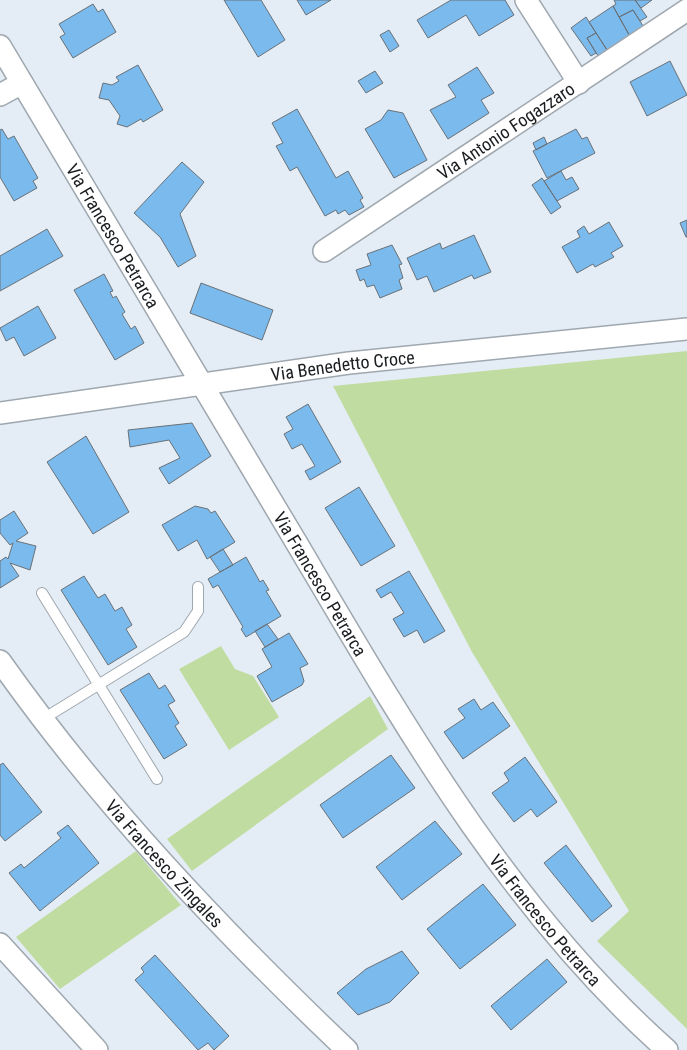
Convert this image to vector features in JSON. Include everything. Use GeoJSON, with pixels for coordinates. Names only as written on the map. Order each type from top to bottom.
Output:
{"type":"FeatureCollection","features":[{"type":"Feature","properties":{"kind":"street"},"geometry":{"type":"LineString","coordinates":[[526,0],[579,84]]}},
{"type":"Feature","properties":{"kind":"street","name":"Via Antonio Fogazzaro"},"geometry":{"type":"LineString","coordinates":[[324,252],[579,84],[687,10]]}},
{"type":"Feature","properties":{"kind":"street","name":"Via Francesco Petrarca"},"geometry":{"type":"LineString","coordinates":[[0,46],[388,697],[458,809],[559,938],[605,990],[667,1050]]}},
{"type":"Feature","properties":{"kind":"street"},"geometry":{"type":"LineString","coordinates":[[0,95],[22,83]]}},
{"type":"Feature","properties":{"kind":"street","name":"Via Benedetto Croce"},"geometry":{"type":"LineString","coordinates":[[0,413],[349,363],[687,329]]}},
{"type":"Feature","properties":{"kind":"street","name":"Via Francesco Zingales"},"geometry":{"type":"LineString","coordinates":[[0,661],[43,719],[119,814],[187,891],[268,974],[347,1050]]}},
{"type":"Feature","properties":{"kind":"street"},"geometry":{"type":"LineString","coordinates":[[0,944],[97,1050]]}},
{"type":"Feature","properties":{"kind":"lane"},"geometry":{"type":"LineString","coordinates":[[43,719],[184,632],[198,610],[198,587]]}},
{"type":"Feature","properties":{"kind":"lane"},"geometry":{"type":"LineString","coordinates":[[42,592],[157,779]]}},
{"type":"Feature","properties":{"kind":"green space"},"geometry":{"type":"Polygon","coordinates":[[[687,351],[687,1029],[597,941],[629,911],[472,652],[333,386],[687,351]]]}},
{"type":"Feature","properties":{"kind":"green space"},"geometry":{"type":"Polygon","coordinates":[[[221,646],[235,669],[253,676],[279,717],[229,750],[179,669],[221,646]]]}},
{"type":"Feature","properties":{"kind":"green space"},"geometry":{"type":"Polygon","coordinates":[[[370,696],[388,729],[192,871],[167,839],[370,696]]]}},
{"type":"Feature","properties":{"kind":"green space"},"geometry":{"type":"Polygon","coordinates":[[[136,851],[181,905],[60,989],[16,937],[136,851]]]}},
{"type":"Feature","properties":{"kind":"building"},"geometry":{"type":"Polygon","coordinates":[[[224,0],[261,0],[285,40],[258,57],[224,0]]]}},
{"type":"Feature","properties":{"kind":"building"},"geometry":{"type":"Polygon","coordinates":[[[297,0],[331,0],[306,15],[297,0]]]}},
{"type":"Feature","properties":{"kind":"building"},"geometry":{"type":"Polygon","coordinates":[[[451,0],[505,0],[514,15],[479,36],[466,15],[428,38],[417,20],[451,0]]]}},
{"type":"Feature","properties":{"kind":"building"},"geometry":{"type":"Polygon","coordinates":[[[614,0],[635,0],[647,17],[640,21],[633,10],[619,17],[613,6],[616,4],[614,0]]]}},
{"type":"Feature","properties":{"kind":"building"},"geometry":{"type":"Polygon","coordinates":[[[635,0],[652,0],[641,8],[635,0]]]}},
{"type":"Feature","properties":{"kind":"building"},"geometry":{"type":"Polygon","coordinates":[[[93,4],[98,12],[103,9],[116,32],[73,58],[60,37],[65,34],[59,24],[93,4]]]}},
{"type":"Feature","properties":{"kind":"building"},"geometry":{"type":"Polygon","coordinates":[[[613,6],[631,38],[609,53],[589,22],[613,6]]]}},
{"type":"Feature","properties":{"kind":"building"},"geometry":{"type":"Polygon","coordinates":[[[633,10],[645,29],[631,38],[619,17],[633,10]]]}},
{"type":"Feature","properties":{"kind":"building"},"geometry":{"type":"Polygon","coordinates":[[[586,17],[596,33],[587,38],[596,53],[591,56],[571,28],[586,17]]]}},
{"type":"Feature","properties":{"kind":"building"},"geometry":{"type":"Polygon","coordinates":[[[389,30],[399,46],[390,52],[380,35],[389,30]]]}},
{"type":"Feature","properties":{"kind":"building"},"geometry":{"type":"Polygon","coordinates":[[[596,33],[609,53],[600,59],[587,38],[596,33]]]}},
{"type":"Feature","properties":{"kind":"building"},"geometry":{"type":"Polygon","coordinates":[[[670,61],[687,95],[647,116],[630,82],[670,61]]]}},
{"type":"Feature","properties":{"kind":"building"},"geometry":{"type":"Polygon","coordinates":[[[138,65],[163,110],[143,122],[141,119],[127,127],[117,124],[120,116],[109,100],[99,98],[103,83],[112,85],[119,81],[116,77],[138,65]]]}},
{"type":"Feature","properties":{"kind":"building"},"geometry":{"type":"Polygon","coordinates":[[[477,67],[494,93],[481,100],[489,113],[448,139],[430,110],[456,97],[448,85],[477,67]]]}},
{"type":"Feature","properties":{"kind":"building"},"geometry":{"type":"Polygon","coordinates":[[[375,71],[383,83],[366,93],[358,81],[375,71]]]}},
{"type":"Feature","properties":{"kind":"building"},"geometry":{"type":"Polygon","coordinates":[[[297,109],[336,178],[348,171],[363,198],[360,200],[364,207],[349,215],[345,210],[338,214],[336,210],[325,216],[297,167],[290,171],[276,146],[283,143],[272,123],[297,109]]]}},
{"type":"Feature","properties":{"kind":"building"},"geometry":{"type":"Polygon","coordinates":[[[388,110],[403,113],[427,160],[394,178],[365,129],[381,120],[388,110]]]}},
{"type":"Feature","properties":{"kind":"building"},"geometry":{"type":"Polygon","coordinates":[[[2,129],[8,139],[14,136],[38,178],[33,181],[37,188],[14,201],[0,177],[0,130],[2,129]]]}},
{"type":"Feature","properties":{"kind":"building"},"geometry":{"type":"Polygon","coordinates":[[[576,129],[582,139],[587,137],[595,153],[547,178],[533,151],[576,129]]]}},
{"type":"Feature","properties":{"kind":"building"},"geometry":{"type":"Polygon","coordinates":[[[544,137],[547,144],[536,150],[533,143],[544,137]]]}},
{"type":"Feature","properties":{"kind":"building"},"geometry":{"type":"Polygon","coordinates":[[[182,162],[204,182],[180,214],[196,256],[178,267],[160,237],[134,213],[182,162]]]}},
{"type":"Feature","properties":{"kind":"building"},"geometry":{"type":"Polygon","coordinates":[[[561,171],[566,180],[572,177],[579,189],[557,201],[544,181],[561,171]]]}},
{"type":"Feature","properties":{"kind":"building"},"geometry":{"type":"Polygon","coordinates":[[[542,178],[561,207],[551,214],[532,185],[542,178]]]}},
{"type":"Feature","properties":{"kind":"building"},"geometry":{"type":"Polygon","coordinates":[[[687,220],[687,237],[686,237],[680,223],[687,220]]]}},
{"type":"Feature","properties":{"kind":"building"},"geometry":{"type":"Polygon","coordinates":[[[609,222],[623,246],[611,253],[614,257],[595,267],[593,264],[577,273],[562,247],[580,237],[577,231],[584,226],[589,234],[609,222]]]}},
{"type":"Feature","properties":{"kind":"building"},"geometry":{"type":"Polygon","coordinates":[[[47,229],[63,256],[0,291],[0,256],[47,229]]]}},
{"type":"Feature","properties":{"kind":"building"},"geometry":{"type":"Polygon","coordinates":[[[474,235],[491,272],[474,279],[472,275],[434,292],[427,276],[417,280],[407,258],[440,243],[442,249],[474,235]]]}},
{"type":"Feature","properties":{"kind":"building"},"geometry":{"type":"Polygon","coordinates":[[[392,245],[402,264],[399,265],[403,278],[399,280],[402,289],[380,298],[374,285],[367,287],[364,279],[360,281],[356,270],[371,265],[367,254],[392,245]]]}},
{"type":"Feature","properties":{"kind":"building"},"geometry":{"type":"Polygon","coordinates":[[[104,274],[113,291],[110,292],[113,298],[116,296],[125,312],[122,314],[131,329],[135,326],[144,343],[115,360],[74,290],[104,274]]]}},
{"type":"Feature","properties":{"kind":"building"},"geometry":{"type":"Polygon","coordinates":[[[201,283],[273,310],[262,340],[190,313],[201,283]]]}},
{"type":"Feature","properties":{"kind":"building"},"geometry":{"type":"Polygon","coordinates":[[[38,306],[56,338],[24,356],[14,337],[6,341],[0,328],[38,306]]]}},
{"type":"Feature","properties":{"kind":"building"},"geometry":{"type":"Polygon","coordinates":[[[308,404],[341,462],[310,480],[305,471],[315,466],[302,444],[292,449],[284,434],[293,429],[286,417],[308,404]]]}},
{"type":"Feature","properties":{"kind":"building"},"geometry":{"type":"Polygon","coordinates":[[[192,423],[211,456],[169,484],[159,468],[180,458],[169,440],[130,447],[128,430],[192,423]]]}},
{"type":"Feature","properties":{"kind":"building"},"geometry":{"type":"Polygon","coordinates":[[[86,436],[129,512],[93,534],[47,462],[86,436]]]}},
{"type":"Feature","properties":{"kind":"building"},"geometry":{"type":"Polygon","coordinates":[[[359,487],[395,546],[361,566],[325,508],[359,487]]]}},
{"type":"Feature","properties":{"kind":"building"},"geometry":{"type":"Polygon","coordinates":[[[195,506],[208,509],[211,513],[215,511],[235,542],[207,559],[197,540],[178,551],[162,525],[195,506]]]}},
{"type":"Feature","properties":{"kind":"building"},"geometry":{"type":"Polygon","coordinates":[[[14,511],[28,533],[16,541],[36,546],[30,570],[10,563],[19,576],[0,588],[0,561],[6,557],[8,559],[13,543],[10,545],[0,533],[0,520],[14,511]]]}},
{"type":"Feature","properties":{"kind":"building"},"geometry":{"type":"Polygon","coordinates":[[[223,549],[233,565],[220,572],[210,557],[223,549]]]}},
{"type":"Feature","properties":{"kind":"building"},"geometry":{"type":"Polygon","coordinates":[[[246,557],[260,582],[263,580],[269,590],[266,591],[281,616],[246,637],[241,629],[243,627],[218,585],[213,588],[208,579],[246,557]]]}},
{"type":"Feature","properties":{"kind":"building"},"geometry":{"type":"Polygon","coordinates":[[[409,571],[445,631],[424,643],[417,630],[404,637],[393,619],[404,613],[391,592],[381,598],[376,590],[409,571]]]}},
{"type":"Feature","properties":{"kind":"building"},"geometry":{"type":"Polygon","coordinates":[[[84,576],[98,598],[105,594],[115,611],[122,607],[132,625],[126,629],[137,647],[108,665],[61,590],[84,576]]]}},
{"type":"Feature","properties":{"kind":"building"},"geometry":{"type":"Polygon","coordinates":[[[267,624],[278,639],[265,647],[255,631],[267,624]]]}},
{"type":"Feature","properties":{"kind":"building"},"geometry":{"type":"Polygon","coordinates":[[[289,633],[308,664],[300,668],[304,681],[302,685],[272,702],[257,676],[272,667],[262,649],[289,633]]]}},
{"type":"Feature","properties":{"kind":"building"},"geometry":{"type":"Polygon","coordinates":[[[149,673],[159,689],[165,685],[175,701],[168,705],[179,723],[175,726],[187,745],[164,759],[120,690],[149,673]]]}},
{"type":"Feature","properties":{"kind":"building"},"geometry":{"type":"Polygon","coordinates":[[[474,699],[481,710],[493,702],[510,726],[463,759],[444,732],[465,718],[458,709],[474,699]]]}},
{"type":"Feature","properties":{"kind":"building"},"geometry":{"type":"Polygon","coordinates":[[[391,755],[415,788],[343,838],[320,805],[391,755]]]}},
{"type":"Feature","properties":{"kind":"building"},"geometry":{"type":"Polygon","coordinates":[[[525,757],[557,802],[537,817],[531,809],[514,822],[492,793],[509,781],[504,773],[525,757]]]}},
{"type":"Feature","properties":{"kind":"building"},"geometry":{"type":"Polygon","coordinates":[[[3,763],[42,812],[5,841],[0,835],[0,765],[3,763]]]}},
{"type":"Feature","properties":{"kind":"building"},"geometry":{"type":"Polygon","coordinates":[[[435,821],[462,854],[402,900],[376,867],[435,821]]]}},
{"type":"Feature","properties":{"kind":"building"},"geometry":{"type":"Polygon","coordinates":[[[68,825],[99,863],[40,911],[9,873],[21,864],[24,868],[61,838],[57,833],[68,825]]]}},
{"type":"Feature","properties":{"kind":"building"},"geometry":{"type":"Polygon","coordinates":[[[566,845],[612,906],[592,922],[544,863],[566,845]]]}},
{"type":"Feature","properties":{"kind":"building"},"geometry":{"type":"Polygon","coordinates":[[[483,884],[516,925],[460,969],[427,929],[483,884]]]}},
{"type":"Feature","properties":{"kind":"building"},"geometry":{"type":"Polygon","coordinates":[[[402,951],[419,973],[390,1002],[358,1015],[337,993],[366,969],[402,951]]]}},
{"type":"Feature","properties":{"kind":"building"},"geometry":{"type":"Polygon","coordinates":[[[155,955],[229,1036],[214,1050],[208,1043],[198,1050],[135,980],[144,972],[141,968],[155,955]]]}},
{"type":"Feature","properties":{"kind":"building"},"geometry":{"type":"Polygon","coordinates":[[[547,959],[567,982],[511,1030],[491,1006],[547,959]]]}}]}
